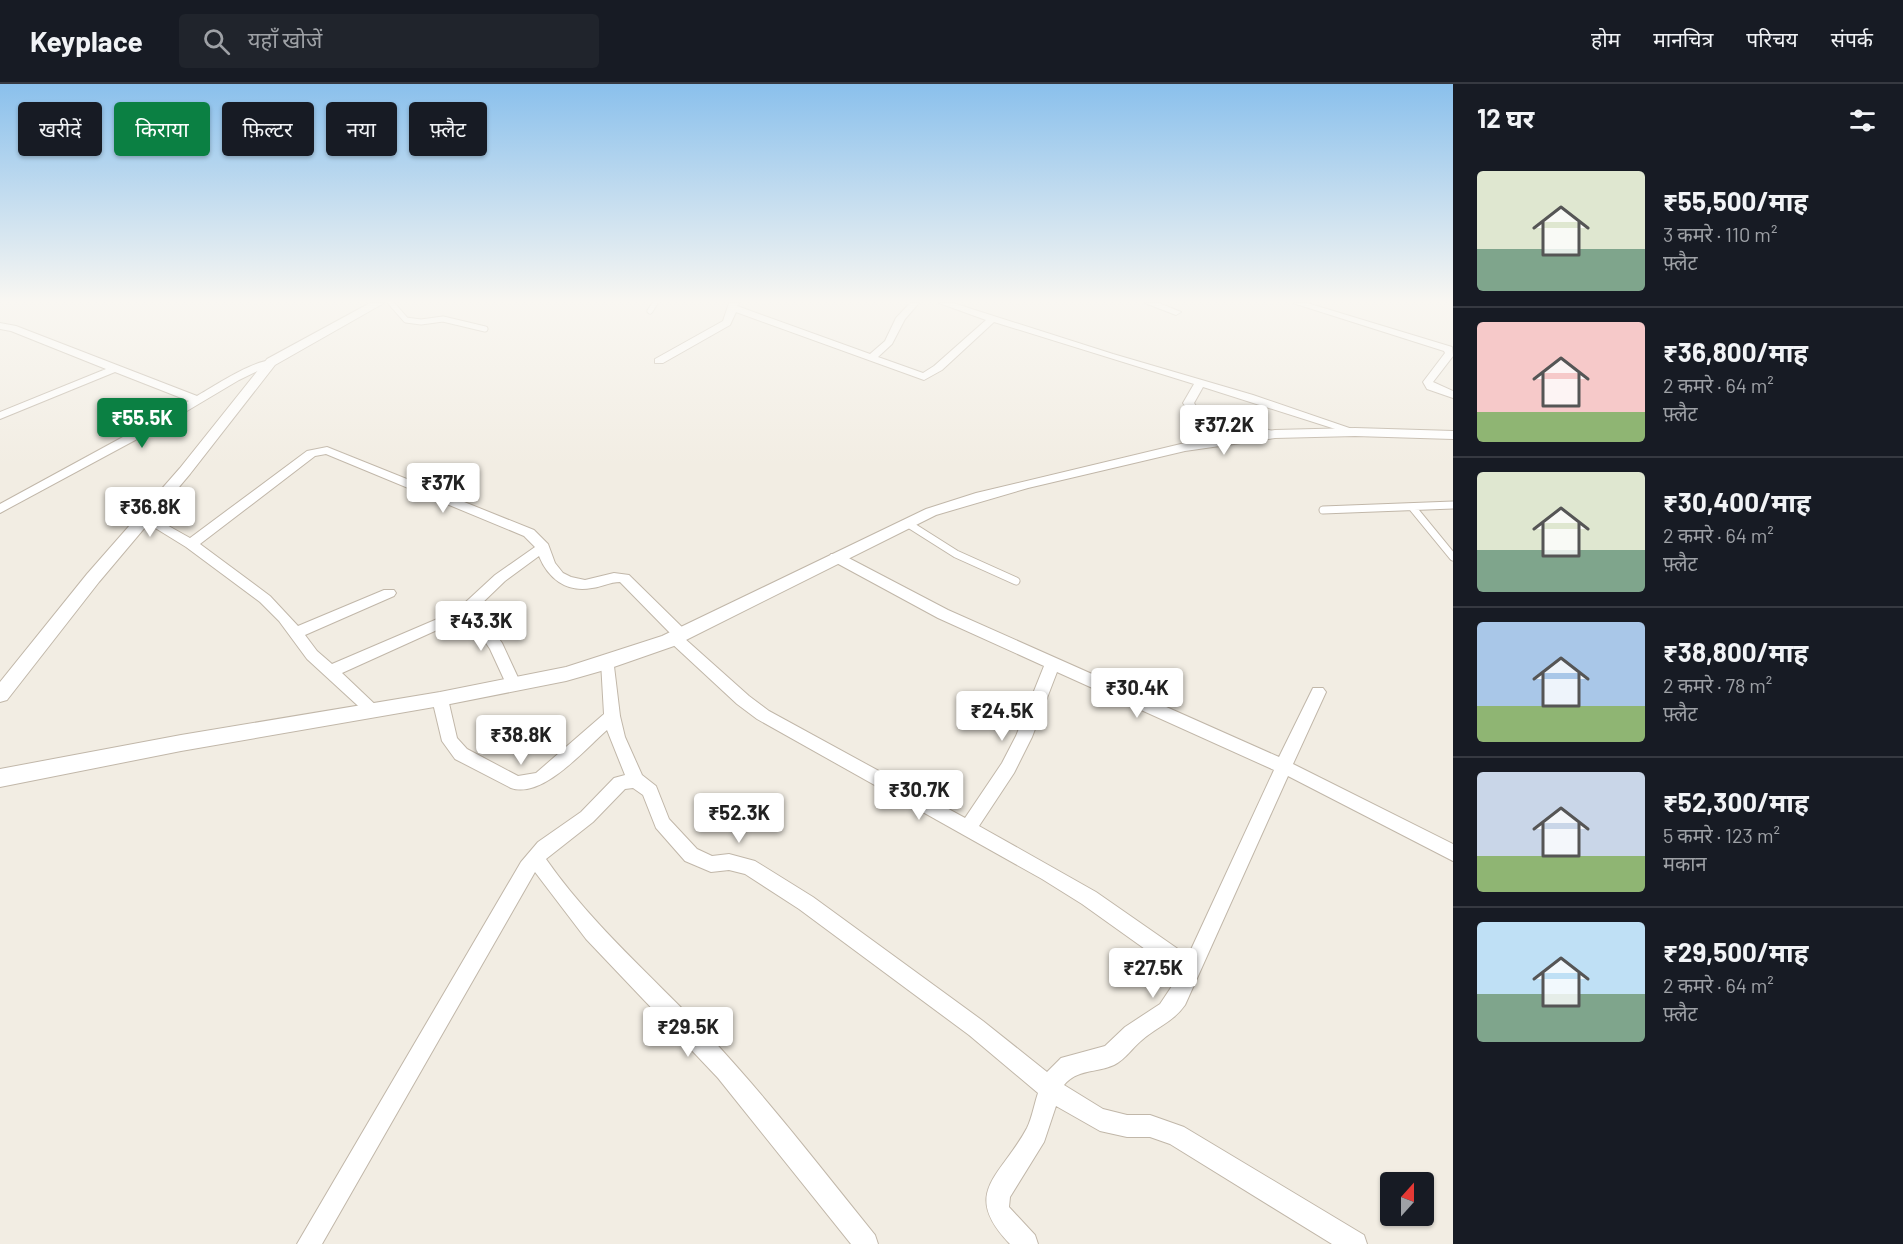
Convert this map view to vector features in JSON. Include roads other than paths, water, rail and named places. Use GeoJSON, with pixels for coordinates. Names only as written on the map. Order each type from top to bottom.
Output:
{"type":"FeatureCollection","features":[{"type":"Feature","properties":{"kind":"street"},"geometry":{"type":"LineString","coordinates":[[85,357],[198,400]]}},
{"type":"Feature","properties":{"kind":"street"},"geometry":{"type":"LineString","coordinates":[[0,509],[235,378],[279,357]]}},
{"type":"Feature","properties":{"kind":"street"},"geometry":{"type":"LineString","coordinates":[[659,361],[666,357]]}},
{"type":"Feature","properties":{"kind":"street"},"geometry":{"type":"LineString","coordinates":[[870,358],[927,377],[949,357]]}},
{"type":"Feature","properties":{"kind":"street"},"geometry":{"type":"LineString","coordinates":[[1112,357],[1201,382],[1355,432]]}},
{"type":"Feature","properties":{"kind":"street"},"geometry":{"type":"LineString","coordinates":[[1447,357],[1428,382],[1431,387],[1453,395]]}},
{"type":"Feature","properties":{"kind":"street"},"geometry":{"type":"LineString","coordinates":[[0,695],[93,578],[185,471],[274,360]]}},
{"type":"Feature","properties":{"kind":"street"},"geometry":{"type":"LineString","coordinates":[[0,416],[115,369]]}},
{"type":"Feature","properties":{"kind":"street"},"geometry":{"type":"LineString","coordinates":[[1201,382],[1188,403],[1192,408],[1275,434]]}},
{"type":"Feature","properties":{"kind":"street"},"geometry":{"type":"LineString","coordinates":[[0,778],[170,745],[440,699],[608,662],[677,636],[907,523],[988,494],[1185,447],[1275,434],[1355,432],[1453,435]]}},
{"type":"Feature","properties":{"kind":"street"},"geometry":{"type":"LineString","coordinates":[[191,544],[311,453],[321,449],[529,533],[539,540],[548,564],[564,580],[575,584],[594,585],[616,577],[624,578],[677,636],[743,700],[763,715],[968,828],[1089,898],[1191,970]]}},
{"type":"Feature","properties":{"kind":"street"},"geometry":{"type":"LineString","coordinates":[[145,518],[191,544],[265,599],[284,616],[312,656],[374,711]]}},
{"type":"Feature","properties":{"kind":"street"},"geometry":{"type":"LineString","coordinates":[[329,672],[449,622],[470,608],[500,578],[543,547]]}},
{"type":"Feature","properties":{"kind":"street"},"geometry":{"type":"LineString","coordinates":[[836,557],[943,614],[1282,765],[1453,853]]}},
{"type":"Feature","properties":{"kind":"street"},"geometry":{"type":"LineString","coordinates":[[296,633],[389,593]]}},
{"type":"Feature","properties":{"kind":"street"},"geometry":{"type":"LineString","coordinates":[[470,608],[497,647],[513,684]]}},
{"type":"Feature","properties":{"kind":"street"},"geometry":{"type":"LineString","coordinates":[[608,662],[612,716],[617,737],[636,780],[650,791],[662,823],[691,855],[711,864],[729,862],[749,867],[806,903],[976,1028],[1050,1089],[1100,1120],[1126,1126],[1150,1126],[1176,1135],[1355,1244]]}},
{"type":"Feature","properties":{"kind":"street"},"geometry":{"type":"LineString","coordinates":[[968,828],[1008,768],[1024,738],[1052,664]]}},
{"type":"Feature","properties":{"kind":"street"},"geometry":{"type":"LineString","coordinates":[[1026,1244],[1019,1233],[1000,1215],[997,1198],[1036,1134],[1050,1089],[1068,1066],[1098,1061],[1110,1056],[1131,1035],[1167,1013],[1179,997],[1226,897],[1282,765],[1318,692]]}},
{"type":"Feature","properties":{"kind":"street"},"geometry":{"type":"LineString","coordinates":[[440,699],[450,741],[461,754],[516,783],[540,779],[612,716]]}},
{"type":"Feature","properties":{"kind":"street"},"geometry":{"type":"LineString","coordinates":[[309,1244],[383,1113],[535,857],[554,840],[587,817],[620,783],[636,780]]}},
{"type":"Feature","properties":{"kind":"street"},"geometry":{"type":"LineString","coordinates":[[535,857],[550,882],[574,912],[711,1054],[866,1244]]}},
{"type":"Feature","properties":{"kind":"lane"},"geometry":{"type":"LineString","coordinates":[[1323,510],[1453,505]]}},
{"type":"Feature","properties":{"kind":"lane"},"geometry":{"type":"LineString","coordinates":[[1412,507],[1453,557]]}},
{"type":"Feature","properties":{"kind":"lane"},"geometry":{"type":"LineString","coordinates":[[907,523],[956,554],[1016,581]]}}]}
